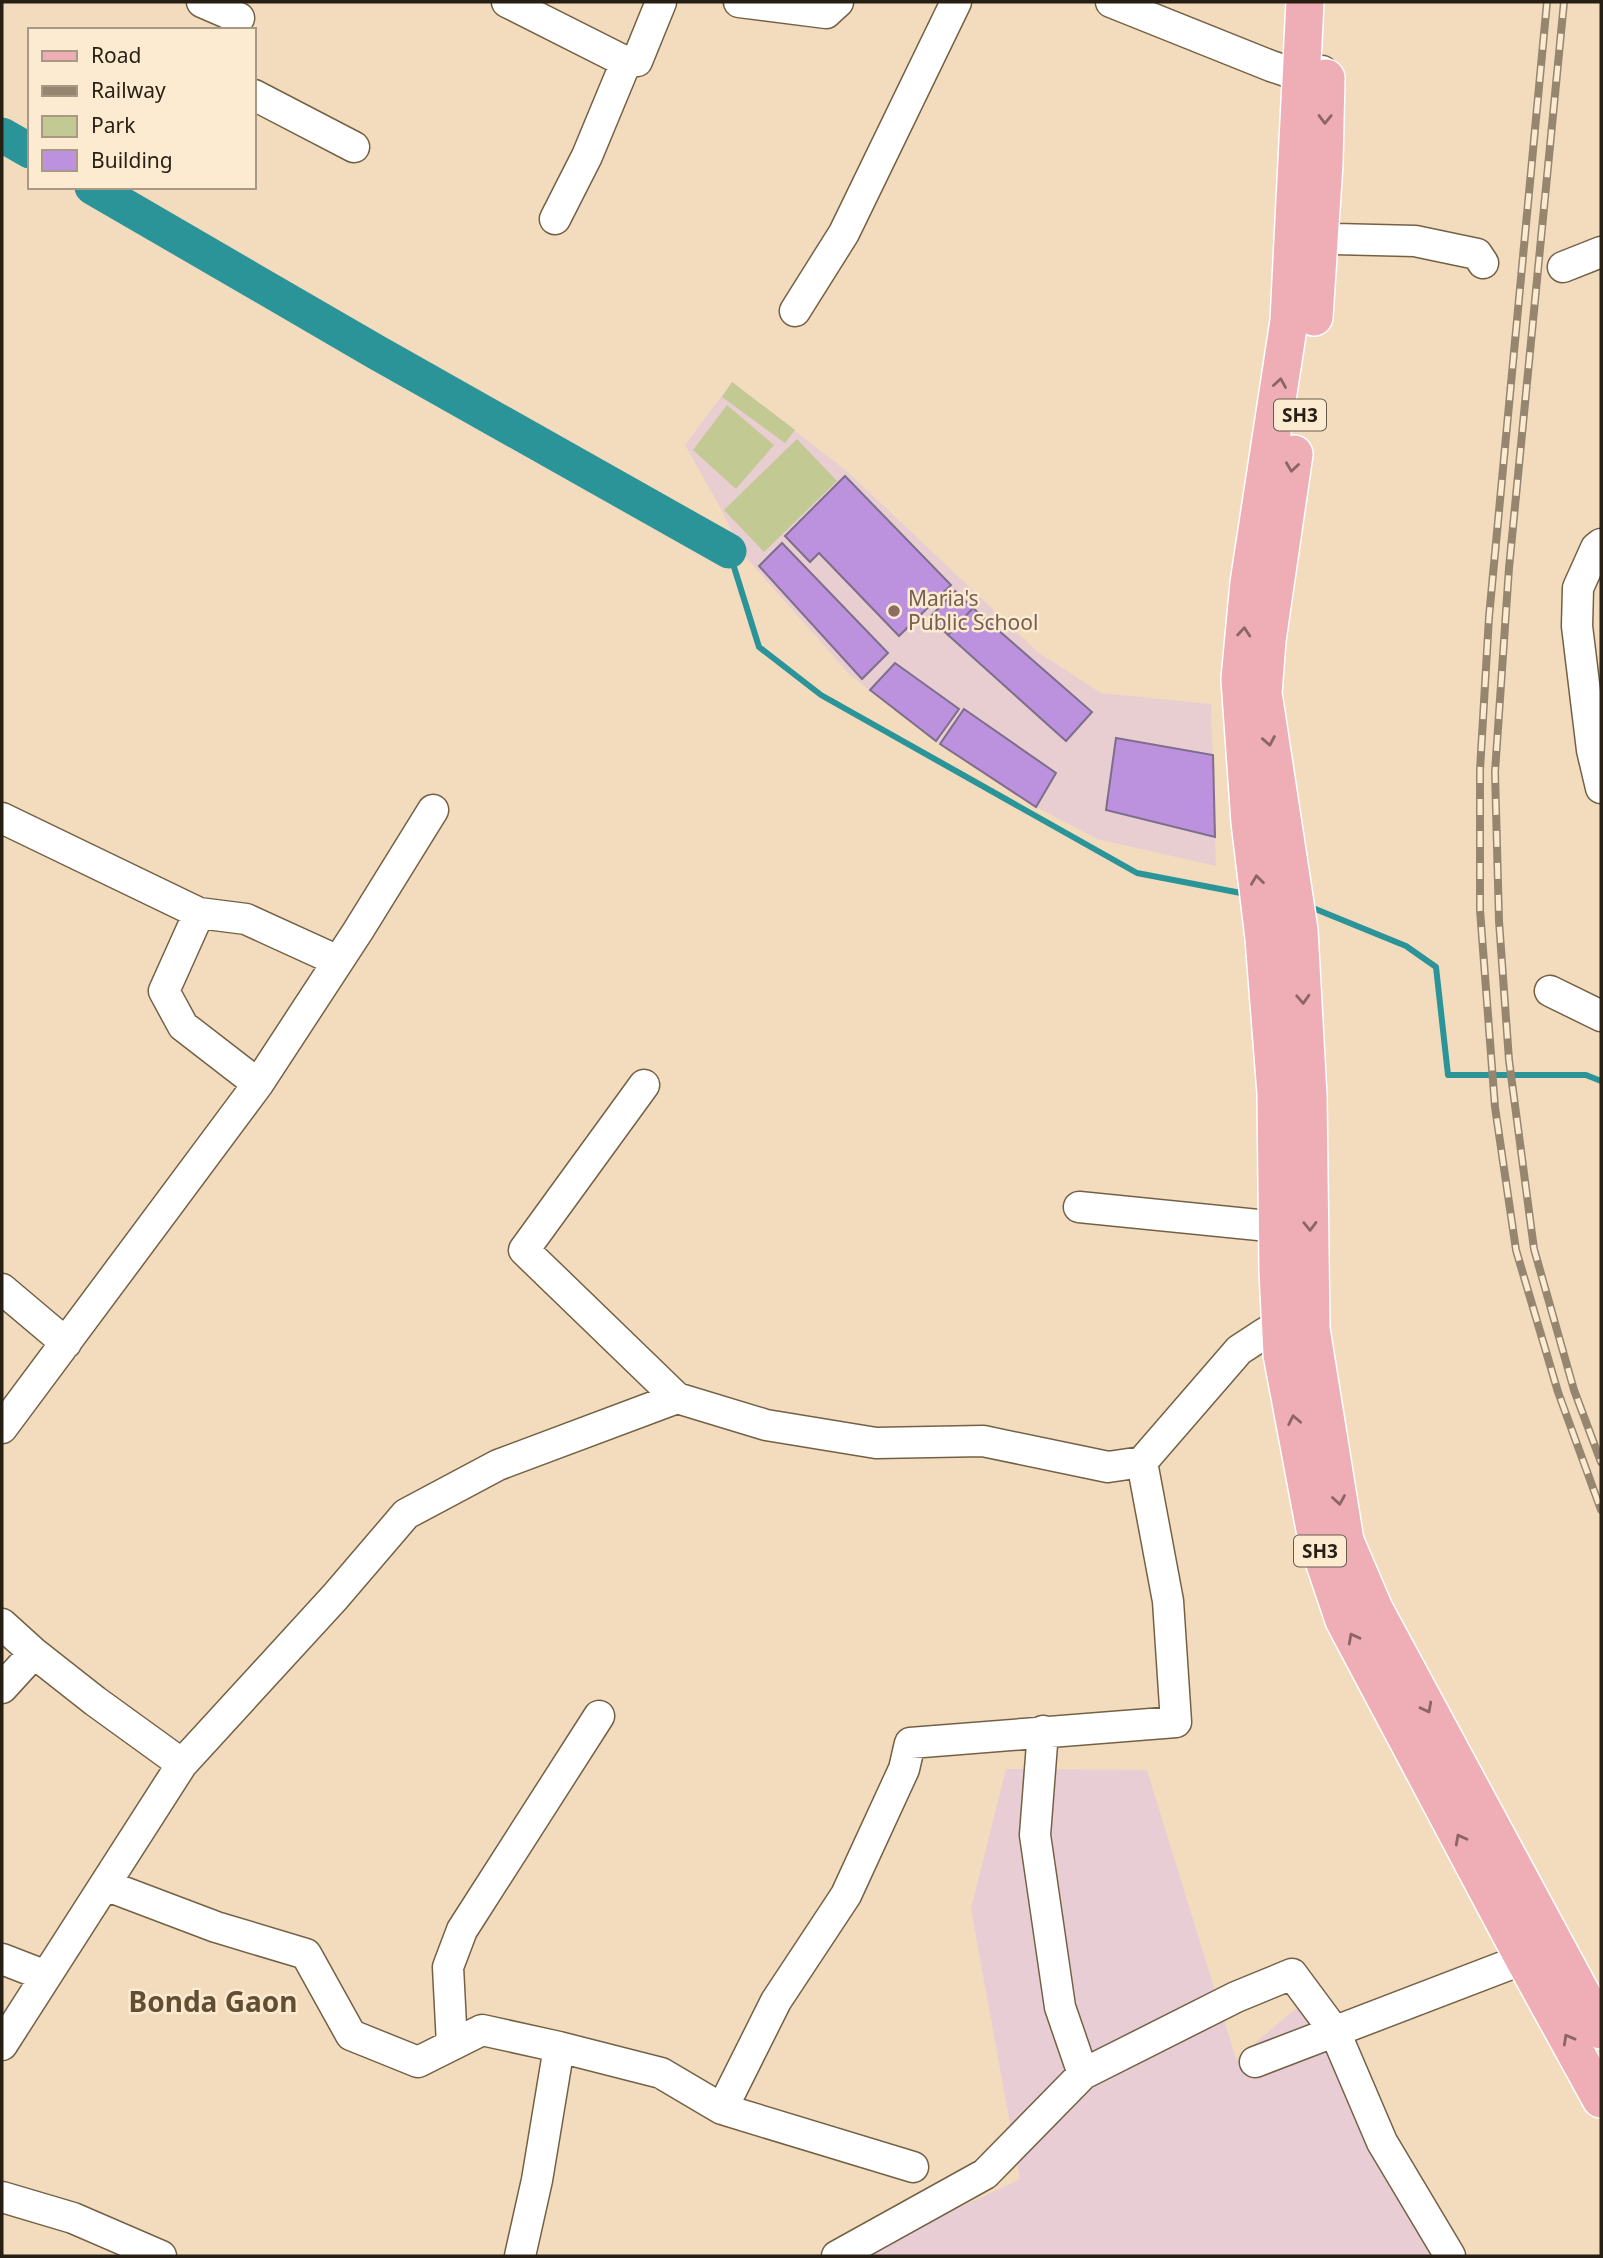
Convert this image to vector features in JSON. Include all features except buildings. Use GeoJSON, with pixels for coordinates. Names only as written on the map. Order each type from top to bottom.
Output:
{"type":"FeatureCollection","features":[{"type":"Feature","properties":{"kind":"main road","name":"SH3"},"geometry":{"type":"LineString","coordinates":[[1267,824],[1263,673],[1313,323],[1320,236],[1315,71],[1305,2]]}},
{"type":"Feature","properties":{"kind":"main road","name":"SH3"},"geometry":{"type":"LineString","coordinates":[[1326,2],[1315,71],[1297,152],[1289,321],[1249,583],[1240,679],[1267,824],[1308,1096],[1296,1329],[1282,1354],[1317,1540],[1344,1620],[1540,1953],[1601,2099]]}},
{"type":"Feature","properties":{"kind":"main road","name":"SH3"},"geometry":{"type":"LineString","coordinates":[[1282,934],[1276,1093],[1278,1227],[1296,1329]]}},
{"type":"Feature","properties":{"kind":"main road","name":"SH3"},"geometry":{"type":"LineString","coordinates":[[1540,1953],[1601,2030]]}},
{"type":"Feature","properties":{"kind":"street"},"geometry":{"type":"LineString","coordinates":[[202,2],[240,16]]}},
{"type":"Feature","properties":{"kind":"street"},"geometry":{"type":"LineString","coordinates":[[507,2],[626,62],[637,61],[661,2]]}},
{"type":"Feature","properties":{"kind":"street"},"geometry":{"type":"LineString","coordinates":[[739,2],[826,13],[838,2]]}},
{"type":"Feature","properties":{"kind":"street"},"geometry":{"type":"LineString","coordinates":[[795,311],[844,233],[957,2]]}},
{"type":"Feature","properties":{"kind":"street"},"geometry":{"type":"LineString","coordinates":[[1111,2],[1271,66],[1315,71]]}},
{"type":"Feature","properties":{"kind":"street"},"geometry":{"type":"LineString","coordinates":[[555,219],[587,156],[626,62]]}},
{"type":"Feature","properties":{"kind":"street"},"geometry":{"type":"LineString","coordinates":[[256,96],[354,147]]}},
{"type":"Feature","properties":{"kind":"street"},"geometry":{"type":"LineString","coordinates":[[1320,236],[1335,239],[1415,241],[1477,254],[1483,262]]}},
{"type":"Feature","properties":{"kind":"street"},"geometry":{"type":"LineString","coordinates":[[1563,267],[1601,252]]}},
{"type":"Feature","properties":{"kind":"street"},"geometry":{"type":"LineString","coordinates":[[1601,544],[1596,548],[1578,588],[1577,626],[1593,690],[1592,750],[1601,788]]}},
{"type":"Feature","properties":{"kind":"street"},"geometry":{"type":"LineString","coordinates":[[2,1428],[258,1084],[433,810]]}},
{"type":"Feature","properties":{"kind":"street"},"geometry":{"type":"LineString","coordinates":[[2,818],[198,912],[246,919],[338,961]]}},
{"type":"Feature","properties":{"kind":"street"},"geometry":{"type":"LineString","coordinates":[[198,912],[164,991],[183,1026],[258,1084]]}},
{"type":"Feature","properties":{"kind":"street"},"geometry":{"type":"LineString","coordinates":[[1550,991],[1601,1016]]}},
{"type":"Feature","properties":{"kind":"street"},"geometry":{"type":"LineString","coordinates":[[644,1084],[524,1250],[677,1398],[766,1425],[876,1443],[983,1441],[1108,1466],[1142,1462],[1239,1350],[1265,1333],[1296,1329]]}},
{"type":"Feature","properties":{"kind":"street"},"geometry":{"type":"LineString","coordinates":[[1079,1207],[1278,1227]]}},
{"type":"Feature","properties":{"kind":"street"},"geometry":{"type":"LineString","coordinates":[[2,1289],[66,1343]]}},
{"type":"Feature","properties":{"kind":"street"},"geometry":{"type":"LineString","coordinates":[[2,2045],[181,1764],[335,1597],[406,1514],[498,1465],[677,1398]]}},
{"type":"Feature","properties":{"kind":"street"},"geometry":{"type":"LineString","coordinates":[[722,2109],[776,2001],[846,1895],[904,1769],[911,1743],[1176,1722],[1168,1601],[1142,1462]]}},
{"type":"Feature","properties":{"kind":"street"},"geometry":{"type":"LineString","coordinates":[[2,1624],[95,1701],[181,1764]]}},
{"type":"Feature","properties":{"kind":"street"},"geometry":{"type":"LineString","coordinates":[[2,1688],[34,1653]]}},
{"type":"Feature","properties":{"kind":"street"},"geometry":{"type":"LineString","coordinates":[[452,2045],[448,1967],[462,1930],[599,1716]]}},
{"type":"Feature","properties":{"kind":"street"},"geometry":{"type":"LineString","coordinates":[[1043,1731],[1035,1835],[1060,2007],[1083,2074]]}},
{"type":"Feature","properties":{"kind":"street"},"geometry":{"type":"LineString","coordinates":[[105,1885],[216,1927],[306,1954],[351,2035],[418,2062],[482,2030],[662,2073],[722,2109],[914,2167]]}},
{"type":"Feature","properties":{"kind":"street"},"geometry":{"type":"LineString","coordinates":[[1255,2062],[1540,1953]]}},
{"type":"Feature","properties":{"kind":"street"},"geometry":{"type":"LineString","coordinates":[[2,1959],[46,1976]]}},
{"type":"Feature","properties":{"kind":"street"},"geometry":{"type":"LineString","coordinates":[[838,2256],[985,2174],[1083,2074],[1236,1997],[1292,1974],[1335,2032],[1382,2142],[1450,2256]]}},
{"type":"Feature","properties":{"kind":"street"},"geometry":{"type":"LineString","coordinates":[[520,2256],[537,2180],[559,2047]]}},
{"type":"Feature","properties":{"kind":"street"},"geometry":{"type":"LineString","coordinates":[[2,2197],[73,2218],[161,2256]]}},
{"type":"Feature","properties":{"kind":"shaded area","name":"Maria's Public School"},"geometry":{"type":"Polygon","coordinates":[[[732,382],[848,472],[1039,653],[1101,693],[1211,704],[1216,866],[1097,839],[1036,807],[943,747],[850,675],[742,553],[685,445],[732,382]]]}},
{"type":"Feature","properties":{"kind":"shaded area"},"geometry":{"type":"Polygon","coordinates":[[[1006,1769],[1147,1770],[1236,2059],[1301,2004],[1440,2256],[855,2256],[1020,2179],[971,1909],[1006,1769]]]}},
{"type":"Feature","properties":{"kind":"green space"},"geometry":{"type":"Polygon","coordinates":[[[732,382],[795,430],[785,443],[722,397],[732,382]]]}},
{"type":"Feature","properties":{"kind":"green space"},"geometry":{"type":"Polygon","coordinates":[[[727,405],[774,445],[736,489],[693,450],[727,405]]]}},
{"type":"Feature","properties":{"kind":"green space"},"geometry":{"type":"Polygon","coordinates":[[[797,439],[837,481],[764,552],[724,510],[797,439]]]}},
{"type":"Feature","properties":{"kind":"waterway"},"geometry":{"type":"LineString","coordinates":[[2,135],[28,150]]}},
{"type":"Feature","properties":{"kind":"waterway"},"geometry":{"type":"LineString","coordinates":[[95,189],[376,352],[729,551]]}},
{"type":"Feature","properties":{"kind":"waterway"},"geometry":{"type":"LineString","coordinates":[[729,551],[759,647],[821,695],[1137,873],[1246,894]]}},
{"type":"Feature","properties":{"kind":"waterway"},"geometry":{"type":"LineString","coordinates":[[1308,906],[1406,946],[1436,967],[1448,1075],[1586,1075],[1601,1081]]}},
{"type":"Feature","properties":{"kind":"railway"},"geometry":{"type":"LineString","coordinates":[[1547,2],[1489,617],[1480,770],[1480,910],[1495,1107],[1516,1250],[1558,1392],[1601,1510]]}},
{"type":"Feature","properties":{"kind":"railway"},"geometry":{"type":"LineString","coordinates":[[1564,2],[1509,568],[1495,772],[1499,921],[1509,1060],[1534,1249],[1574,1390],[1601,1462]]}},
{"type":"Feature","properties":{"kind":"place","name":"Maria's Public School"},"geometry":{"type":"Point","coordinates":[894,611]}},
{"type":"Feature","properties":{"kind":"district","name":"Bonda Gaon"},"geometry":{"type":"Point","coordinates":[213,2002]}}]}
